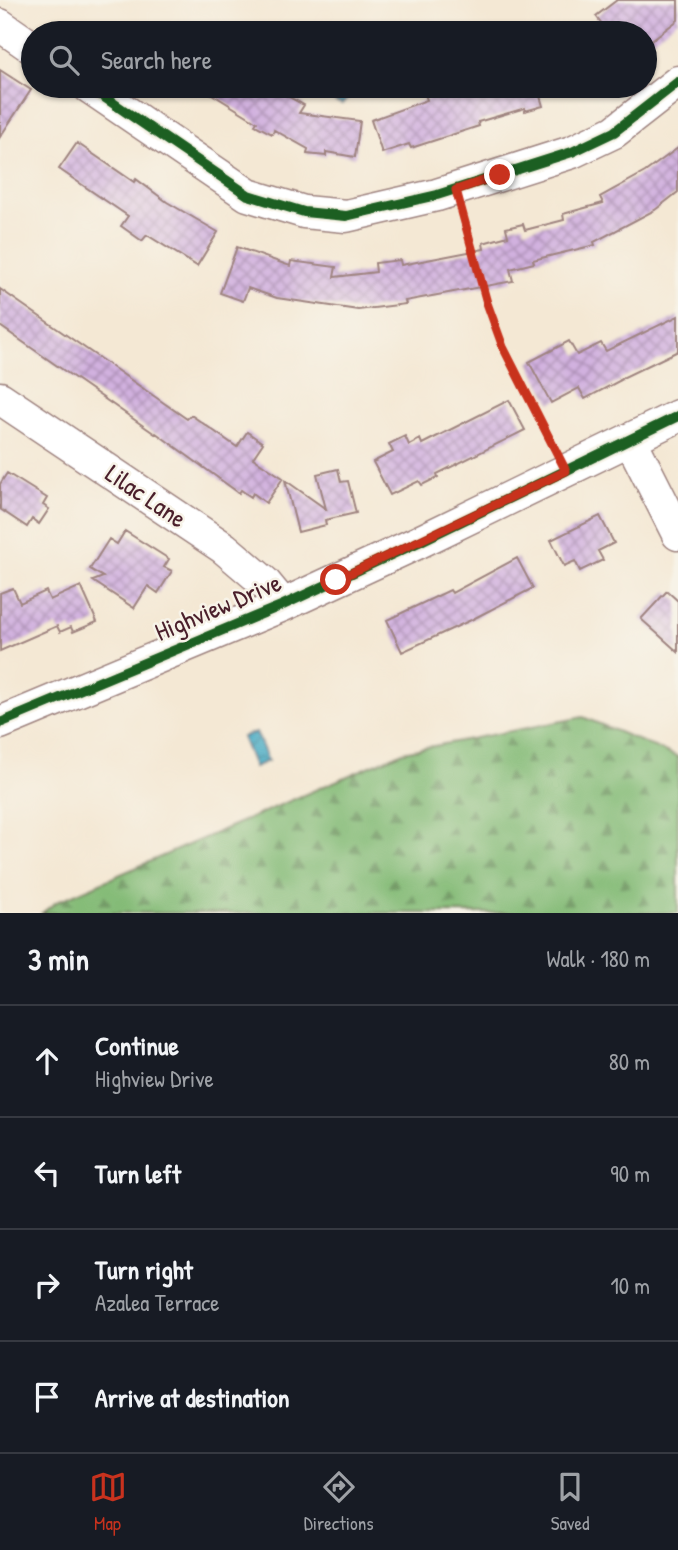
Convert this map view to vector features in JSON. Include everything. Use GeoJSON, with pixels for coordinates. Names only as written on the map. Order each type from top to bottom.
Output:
{"type":"FeatureCollection","features":[{"type":"Feature","properties":{"kind":"street"},"geometry":{"type":"LineString","coordinates":[[0,25],[21,40]]}},
{"type":"Feature","properties":{"kind":"street"},"geometry":{"type":"LineString","coordinates":[[106,98],[248,195],[279,206],[323,215],[346,216],[390,208],[456,190],[591,144],[622,126],[678,82]]}},
{"type":"Feature","properties":{"kind":"street","name":"Lilac Lane"},"geometry":{"type":"LineString","coordinates":[[0,398],[224,548],[264,582],[283,605]]}},
{"type":"Feature","properties":{"kind":"street","name":"Highview Drive"},"geometry":{"type":"LineString","coordinates":[[0,723],[283,605],[631,441],[678,416]]}},
{"type":"Feature","properties":{"kind":"street"},"geometry":{"type":"LineString","coordinates":[[631,441],[678,534]]}},
{"type":"Feature","properties":{"kind":"path"},"geometry":{"type":"LineString","coordinates":[[456,190],[487,303],[503,347],[566,471]]}},
{"type":"Feature","properties":{"kind":"green space"},"geometry":{"type":"Polygon","coordinates":[[[583,717],[678,757],[678,913],[42,913],[56,902],[403,752],[583,717]]]}},
{"type":"Feature","properties":{"kind":"water"},"geometry":{"type":"Polygon","coordinates":[[[334,98],[348,98],[342,104],[334,98]]]}},
{"type":"Feature","properties":{"kind":"water"},"geometry":{"type":"Polygon","coordinates":[[[256,732],[268,761],[254,767],[242,737],[256,732]]]}},
{"type":"Feature","properties":{"kind":"building"},"geometry":{"type":"Polygon","coordinates":[[[617,0],[678,0],[678,20],[657,36],[657,21],[600,21],[596,16],[617,0]]]}},
{"type":"Feature","properties":{"kind":"building"},"geometry":{"type":"Polygon","coordinates":[[[0,70],[21,84],[21,98],[26,98],[0,137],[0,70]]]}},
{"type":"Feature","properties":{"kind":"building"},"geometry":{"type":"Polygon","coordinates":[[[218,98],[291,98],[304,105],[299,113],[360,121],[355,157],[326,152],[326,156],[307,154],[308,149],[274,130],[272,134],[255,125],[257,122],[218,98]]]}},
{"type":"Feature","properties":{"kind":"building"},"geometry":{"type":"Polygon","coordinates":[[[426,98],[541,98],[543,106],[525,111],[525,108],[478,122],[479,126],[411,148],[409,144],[382,153],[371,120],[427,100],[426,98]]]}},
{"type":"Feature","properties":{"kind":"building"},"geometry":{"type":"Polygon","coordinates":[[[77,143],[134,182],[136,179],[167,202],[218,232],[197,266],[147,235],[142,241],[121,226],[128,216],[59,169],[77,143]]]}},
{"type":"Feature","properties":{"kind":"building"},"geometry":{"type":"Polygon","coordinates":[[[678,148],[678,192],[655,210],[594,242],[595,245],[533,260],[534,263],[510,269],[513,281],[405,301],[406,304],[358,310],[277,298],[248,288],[243,301],[220,293],[237,247],[290,266],[291,261],[336,267],[334,277],[376,272],[375,263],[400,260],[401,265],[484,249],[483,243],[508,236],[506,228],[523,224],[525,230],[564,220],[563,214],[603,203],[600,197],[645,172],[678,148]]]}},
{"type":"Feature","properties":{"kind":"building"},"geometry":{"type":"Polygon","coordinates":[[[0,289],[187,419],[191,415],[237,447],[247,432],[263,443],[253,458],[283,478],[266,503],[253,493],[251,497],[241,490],[239,493],[0,326],[0,289]]]}},
{"type":"Feature","properties":{"kind":"building"},"geometry":{"type":"Polygon","coordinates":[[[678,316],[678,351],[585,399],[579,388],[551,403],[529,362],[569,341],[577,355],[601,343],[606,351],[678,316]]]}},
{"type":"Feature","properties":{"kind":"building"},"geometry":{"type":"Polygon","coordinates":[[[509,400],[525,430],[437,474],[438,477],[422,485],[419,481],[390,495],[373,462],[393,452],[389,444],[405,436],[409,445],[420,439],[422,444],[509,400]]]}},
{"type":"Feature","properties":{"kind":"building"},"geometry":{"type":"Polygon","coordinates":[[[338,469],[341,482],[348,481],[356,513],[325,520],[326,525],[298,532],[285,480],[326,509],[317,474],[338,469]]]}},
{"type":"Feature","properties":{"kind":"building"},"geometry":{"type":"Polygon","coordinates":[[[7,473],[47,498],[43,505],[49,509],[39,524],[32,519],[27,527],[0,509],[0,484],[7,473]]]}},
{"type":"Feature","properties":{"kind":"building"},"geometry":{"type":"Polygon","coordinates":[[[600,516],[614,543],[598,551],[603,560],[580,571],[575,561],[564,566],[551,540],[600,516]]]}},
{"type":"Feature","properties":{"kind":"building"},"geometry":{"type":"Polygon","coordinates":[[[125,531],[169,559],[164,567],[172,571],[158,593],[148,586],[134,608],[93,581],[103,577],[90,569],[109,539],[117,544],[125,531]]]}},
{"type":"Feature","properties":{"kind":"building"},"geometry":{"type":"Polygon","coordinates":[[[517,558],[533,588],[402,652],[387,620],[450,590],[452,593],[517,558]]]}},
{"type":"Feature","properties":{"kind":"building"},"geometry":{"type":"Polygon","coordinates":[[[81,586],[97,622],[73,632],[71,627],[60,632],[57,626],[0,651],[0,593],[13,588],[20,603],[46,591],[50,600],[81,586]]]}},
{"type":"Feature","properties":{"kind":"building"},"geometry":{"type":"Polygon","coordinates":[[[667,591],[678,601],[678,652],[641,619],[667,591]]]}},
{"type":"Feature","properties":{"kind":"cycle path"},"geometry":{"type":"LineString","coordinates":[[106,98],[248,195],[304,212],[346,216],[437,195],[572,152],[614,132],[678,82]]}},
{"type":"Feature","properties":{"kind":"cycle path"},"geometry":{"type":"LineString","coordinates":[[0,723],[283,605],[678,416]]}},
{"type":"Feature","properties":{"kind":"route"},"geometry":{"type":"LineString","coordinates":[[336,580],[566,471],[503,347],[487,303],[456,190],[500,175]]}}]}
